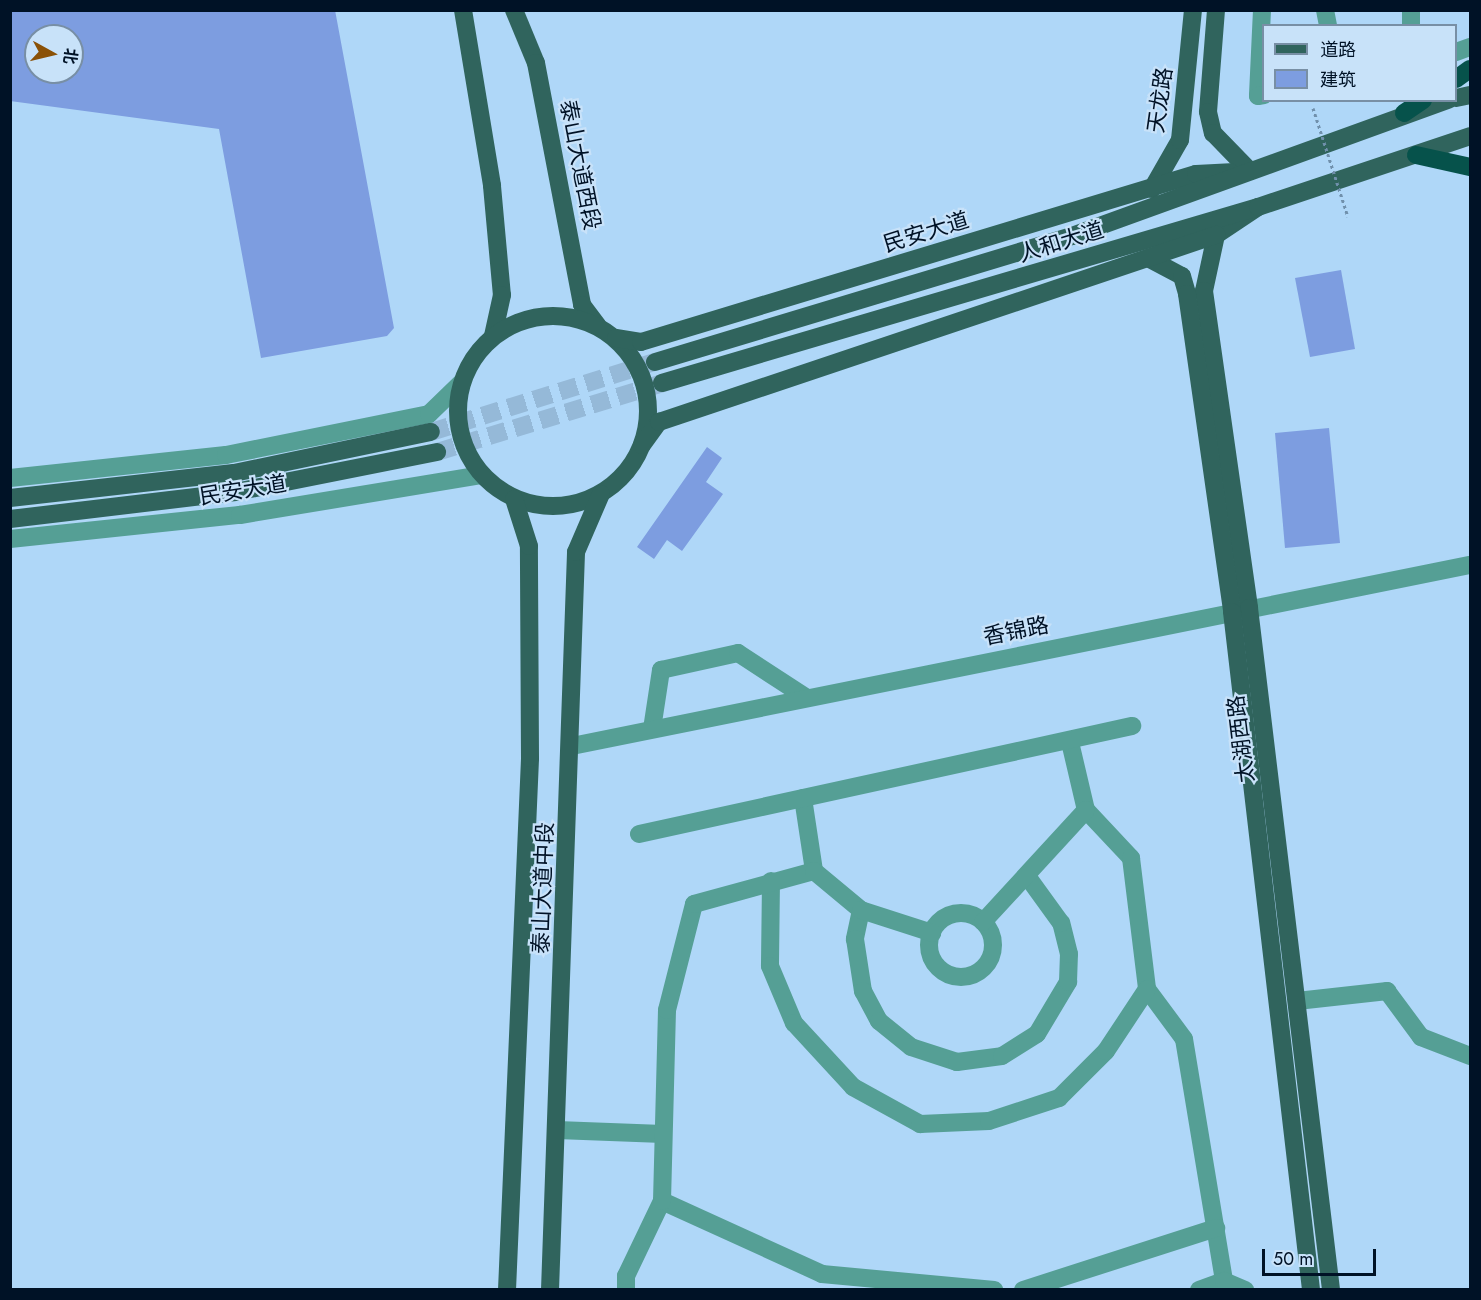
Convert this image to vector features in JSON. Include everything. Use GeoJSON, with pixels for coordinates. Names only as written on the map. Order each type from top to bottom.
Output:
{"type":"FeatureCollection","features":[{"type":"Feature","properties":{"kind":"highway"},"geometry":{"type":"LineString","coordinates":[[1457,78],[1470,69]]}},
{"type":"Feature","properties":{"kind":"highway"},"geometry":{"type":"LineString","coordinates":[[1404,113],[1420,102]]}},
{"type":"Feature","properties":{"kind":"highway"},"geometry":{"type":"LineString","coordinates":[[1416,155],[1470,167]]}},
{"type":"Feature","properties":{"kind":"main road"},"geometry":{"type":"LineString","coordinates":[[463,10],[494,208],[502,295],[494,336],[462,382],[458,421],[481,475],[513,499],[552,507],[601,494],[626,473],[658,422],[1216,235],[1258,207]]}},
{"type":"Feature","properties":{"kind":"main road","name":"泰山大道西段"},"geometry":{"type":"LineString","coordinates":[[514,10],[536,63],[582,305],[599,327]]}},
{"type":"Feature","properties":{"kind":"main road","name":"天龙路"},"geometry":{"type":"LineString","coordinates":[[1152,189],[1180,140],[1193,10]]}},
{"type":"Feature","properties":{"kind":"main road","name":"天龙路"},"geometry":{"type":"LineString","coordinates":[[1216,10],[1208,112],[1213,133],[1250,171]]}},
{"type":"Feature","properties":{"kind":"main road","name":"人和大道"},"geometry":{"type":"LineString","coordinates":[[655,362],[1072,236],[1404,113],[1441,102]]}},
{"type":"Feature","properties":{"kind":"main road","name":"人和大道"},"geometry":{"type":"LineString","coordinates":[[662,383],[1258,207],[1470,136]]}},
{"type":"Feature","properties":{"kind":"main road","name":"民安大道"},"geometry":{"type":"LineString","coordinates":[[616,338],[641,342],[1196,174],[1250,171]]}},
{"type":"Feature","properties":{"kind":"main road","name":"太湖西路"},"geometry":{"type":"LineString","coordinates":[[1216,235],[1203,291],[1241,610],[1311,1290]]}},
{"type":"Feature","properties":{"kind":"main road","name":"太湖西路"},"geometry":{"type":"LineString","coordinates":[[1148,258],[1182,276],[1187,294],[1241,610],[1297,1001],[1331,1290]]}},
{"type":"Feature","properties":{"kind":"main road"},"geometry":{"type":"LineString","coordinates":[[494,336],[518,322],[549,315],[599,327],[616,338],[640,372],[646,392],[642,445]]}},
{"type":"Feature","properties":{"kind":"main road","name":"民安大道"},"geometry":{"type":"LineString","coordinates":[[10,498],[234,473],[431,432]]}},
{"type":"Feature","properties":{"kind":"main road","name":"民安大道"},"geometry":{"type":"LineString","coordinates":[[10,519],[224,493],[437,452]]}},
{"type":"Feature","properties":{"kind":"main road","name":"泰山大道中段"},"geometry":{"type":"LineString","coordinates":[[550,1290],[572,746],[576,552],[601,494]]}},
{"type":"Feature","properties":{"kind":"main road","name":"泰山大道中段"},"geometry":{"type":"LineString","coordinates":[[507,1290],[530,758],[529,546],[513,499]]}},
{"type":"Feature","properties":{"kind":"street"},"geometry":{"type":"LineString","coordinates":[[1262,10],[1258,96],[1262,95]]}},
{"type":"Feature","properties":{"kind":"street","name":"民安大道"},"geometry":{"type":"LineString","coordinates":[[10,478],[226,455],[429,414],[462,382]]}},
{"type":"Feature","properties":{"kind":"street","name":"民安大道"},"geometry":{"type":"LineString","coordinates":[[10,539],[240,515],[481,475]]}},
{"type":"Feature","properties":{"kind":"street","name":"香锦路"},"geometry":{"type":"LineString","coordinates":[[572,746],[1470,565]]}},
{"type":"Feature","properties":{"kind":"street"},"geometry":{"type":"LineString","coordinates":[[652,729],[661,670],[738,653],[807,698]]}},
{"type":"Feature","properties":{"kind":"street"},"geometry":{"type":"LineString","coordinates":[[639,834],[1070,742],[1132,726]]}},
{"type":"Feature","properties":{"kind":"street"},"geometry":{"type":"LineString","coordinates":[[1070,742],[1086,810],[1131,858],[1148,989],[1184,1039],[1224,1281]]}},
{"type":"Feature","properties":{"kind":"street"},"geometry":{"type":"LineString","coordinates":[[802,798],[814,871],[861,910],[932,933]]}},
{"type":"Feature","properties":{"kind":"street"},"geometry":{"type":"LineString","coordinates":[[983,921],[1086,810]]}},
{"type":"Feature","properties":{"kind":"street"},"geometry":{"type":"LineString","coordinates":[[626,1290],[626,1276],[662,1201],[667,1010],[694,904],[814,871]]}},
{"type":"Feature","properties":{"kind":"street"},"geometry":{"type":"LineString","coordinates":[[861,910],[855,939],[862,981],[879,1021],[911,1047],[957,1062],[1002,1056],[1037,1034],[1068,982],[1069,954],[1061,923],[1026,876]]}},
{"type":"Feature","properties":{"kind":"street"},"geometry":{"type":"LineString","coordinates":[[771,881],[770,966],[794,1023],[853,1087],[920,1124],[989,1121],[1059,1098],[1106,1051],[1148,989]]}},
{"type":"Feature","properties":{"kind":"street"},"geometry":{"type":"LineString","coordinates":[[932,933],[955,914],[983,921]]}},
{"type":"Feature","properties":{"kind":"street"},"geometry":{"type":"LineString","coordinates":[[932,933],[934,962],[949,975],[969,977],[985,966],[993,948],[983,921]]}},
{"type":"Feature","properties":{"kind":"street"},"geometry":{"type":"LineString","coordinates":[[1297,1001],[1387,991],[1421,1037],[1470,1056]]}},
{"type":"Feature","properties":{"kind":"street"},"geometry":{"type":"LineString","coordinates":[[557,1130],[663,1134]]}},
{"type":"Feature","properties":{"kind":"street"},"geometry":{"type":"LineString","coordinates":[[662,1201],[822,1274],[994,1290]]}},
{"type":"Feature","properties":{"kind":"street"},"geometry":{"type":"LineString","coordinates":[[1023,1290],[1216,1228]]}},
{"type":"Feature","properties":{"kind":"street"},"geometry":{"type":"LineString","coordinates":[[1199,1290],[1224,1281],[1245,1290]]}},
{"type":"Feature","properties":{"kind":"path"},"geometry":{"type":"LineString","coordinates":[[1313,108],[1348,218]]}},
{"type":"Feature","properties":{"kind":"building"},"geometry":{"type":"Polygon","coordinates":[[[10,10],[335,10],[394,328],[387,336],[261,358],[219,129],[10,101],[10,10]]]}},
{"type":"Feature","properties":{"kind":"building"},"geometry":{"type":"Polygon","coordinates":[[[1341,270],[1355,349],[1310,357],[1295,278],[1341,270]]]}},
{"type":"Feature","properties":{"kind":"building"},"geometry":{"type":"Polygon","coordinates":[[[1329,428],[1340,543],[1285,548],[1275,433],[1329,428]]]}},
{"type":"Feature","properties":{"kind":"building"},"geometry":{"type":"Polygon","coordinates":[[[707,447],[722,458],[706,482],[723,494],[682,551],[667,540],[654,559],[637,547],[707,447]]]}},
{"type":"Feature","properties":{"kind":"tunnel"},"geometry":{"type":"LineString","coordinates":[[431,432],[655,362]]}},
{"type":"Feature","properties":{"kind":"tunnel"},"geometry":{"type":"LineString","coordinates":[[437,452],[662,383]]}}]}
